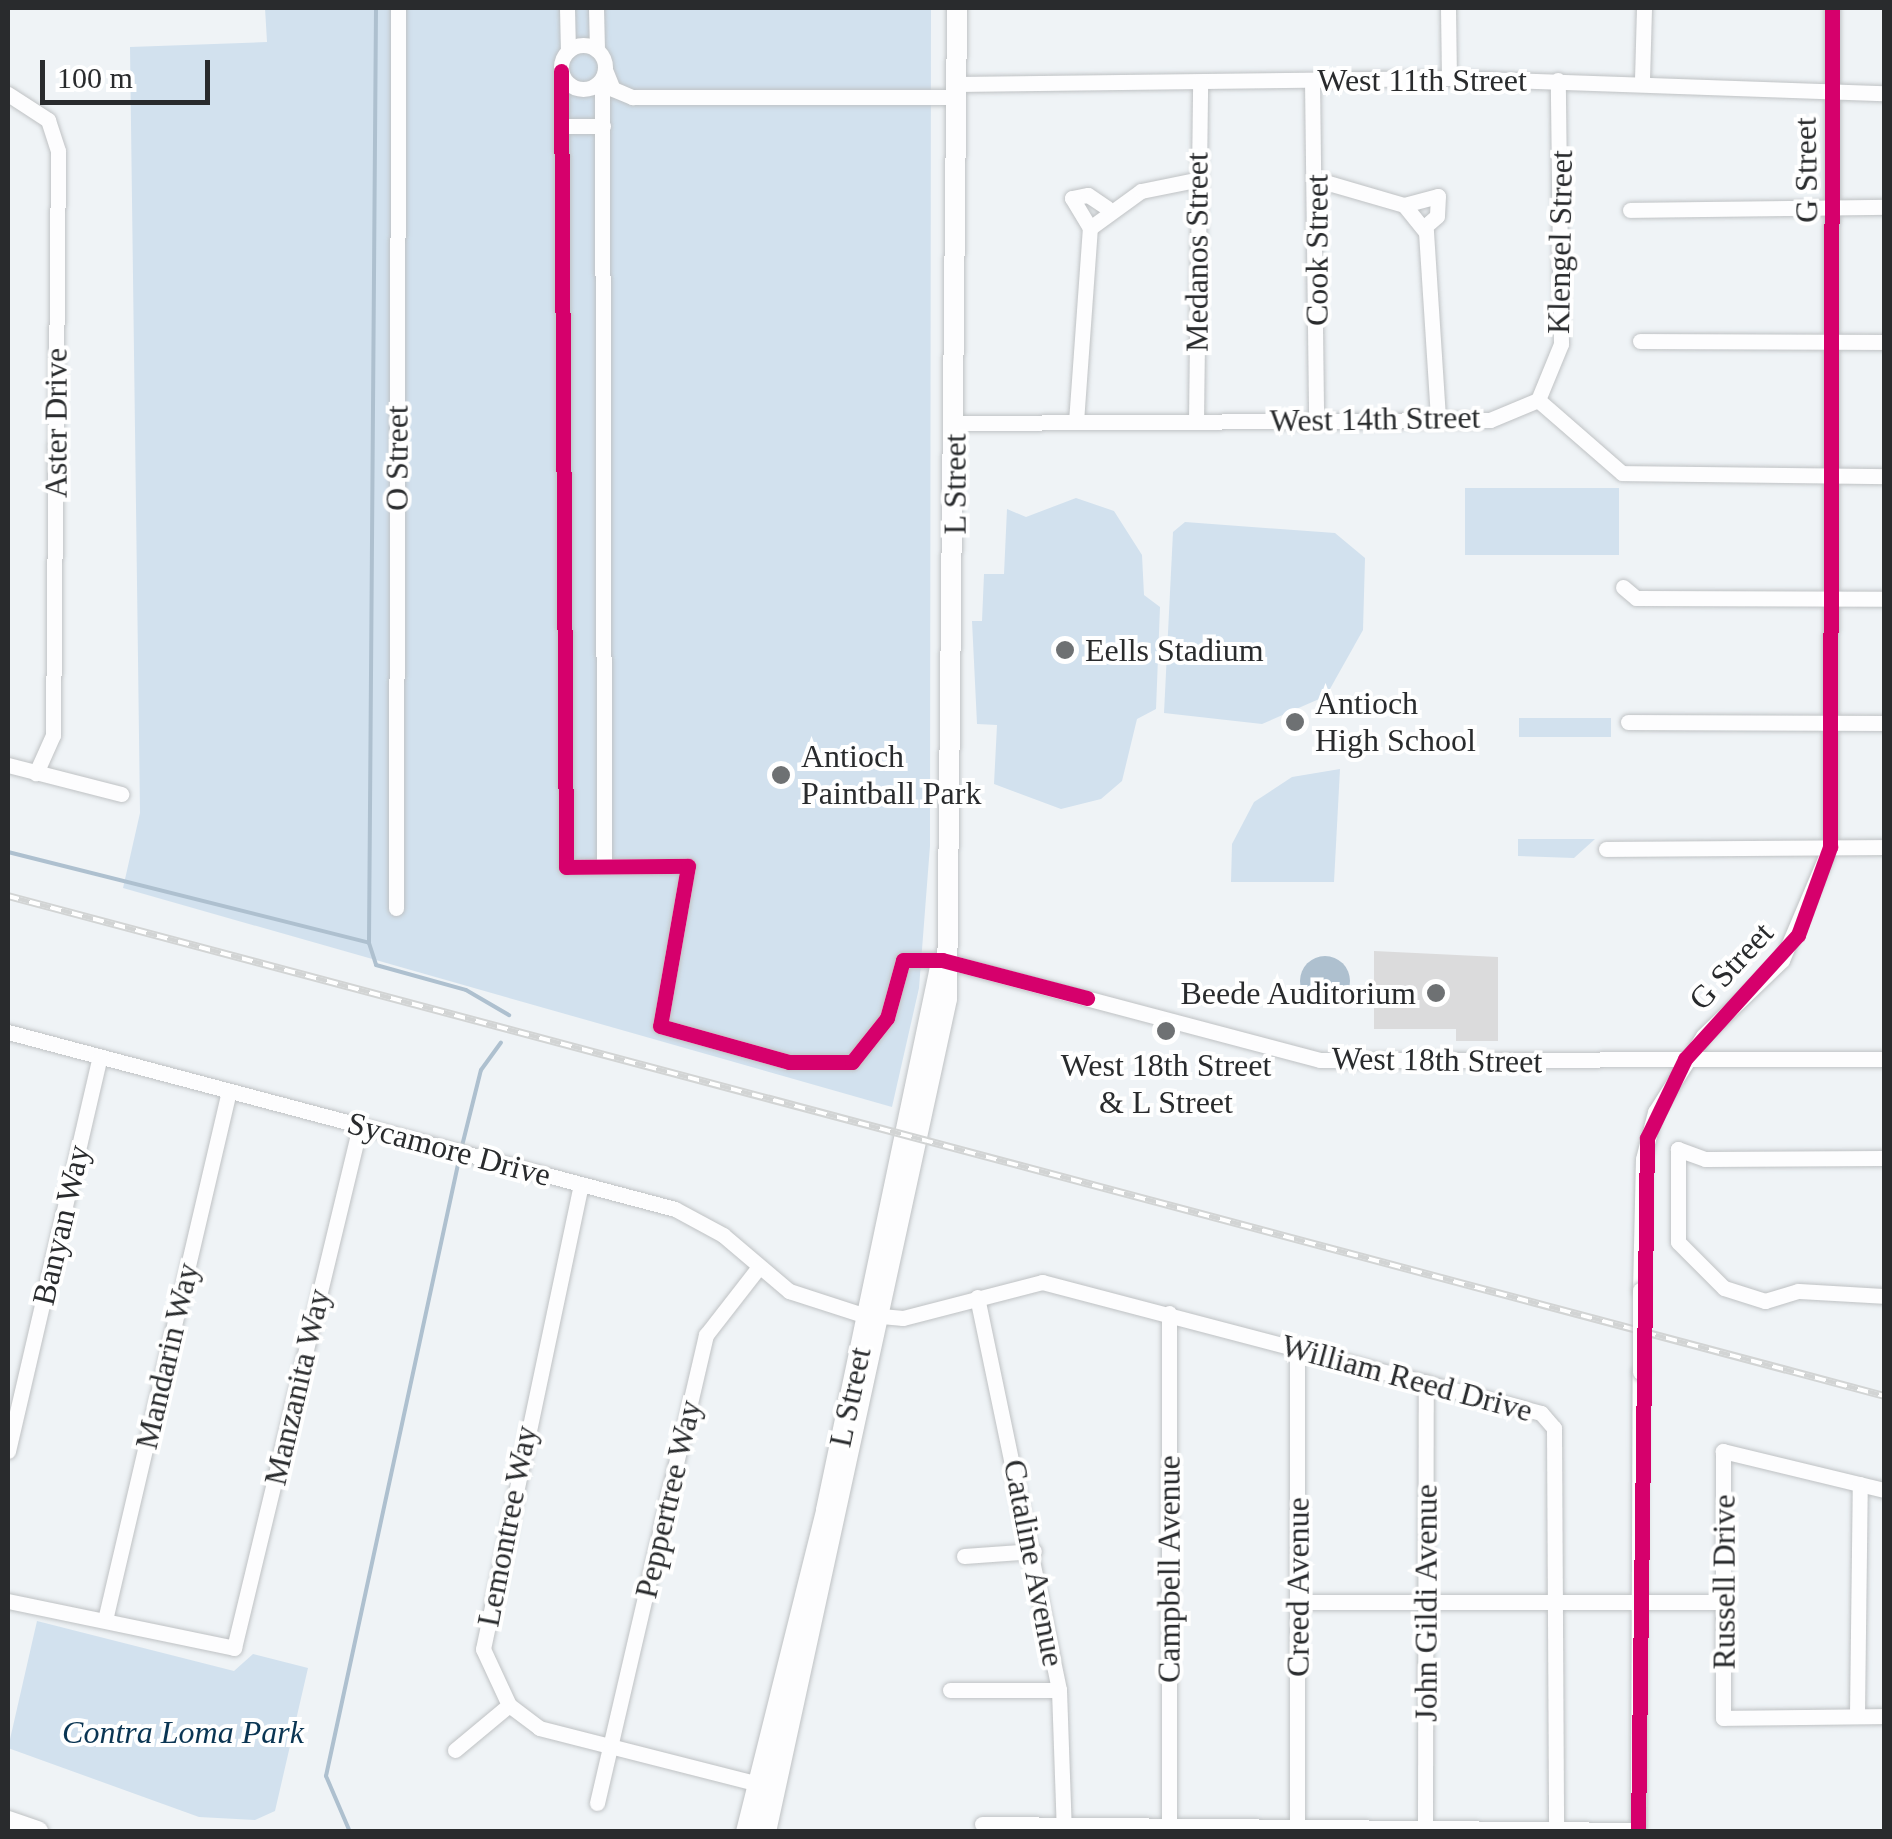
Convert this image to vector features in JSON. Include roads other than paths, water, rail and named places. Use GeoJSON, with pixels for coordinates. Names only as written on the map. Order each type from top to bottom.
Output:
{"type":"FeatureCollection","features":[{"type":"Feature","properties":{"kind":"highway"},"geometry":{"type":"LineString","coordinates":[[8,1822],[36,1832]]}},
{"type":"Feature","properties":{"kind":"main road","name":"L Street"},"geometry":{"type":"LineString","coordinates":[[746,1832],[767,1786],[876,1316],[942,960],[954,423],[956,8]]}},
{"type":"Feature","properties":{"kind":"main road","name":"L Street"},"geometry":{"type":"LineString","coordinates":[[766,1832],[767,1786]]}},
{"type":"Feature","properties":{"kind":"street","name":"O Street"},"geometry":{"type":"LineString","coordinates":[[396,908],[398,8]]}},
{"type":"Feature","properties":{"kind":"street"},"geometry":{"type":"LineString","coordinates":[[567,8],[568,51],[561,71],[566,867],[688,866],[660,1026],[789,1062],[852,1062],[887,1018],[903,960],[942,960]]}},
{"type":"Feature","properties":{"kind":"street"},"geometry":{"type":"LineString","coordinates":[[596,8],[597,50],[604,76],[604,864]]}},
{"type":"Feature","properties":{"kind":"street"},"geometry":{"type":"LineString","coordinates":[[1448,8],[1449,78]]}},
{"type":"Feature","properties":{"kind":"street"},"geometry":{"type":"LineString","coordinates":[[1642,80],[1644,8]]}},
{"type":"Feature","properties":{"kind":"street","name":"G Street"},"geometry":{"type":"LineString","coordinates":[[1638,1831],[1640,1290],[1646,1138],[1684,1059],[1782,960],[1830,847],[1832,8]]}},
{"type":"Feature","properties":{"kind":"street"},"geometry":{"type":"LineString","coordinates":[[568,51],[597,50]]}},
{"type":"Feature","properties":{"kind":"street","name":"West 11th Street"},"geometry":{"type":"LineString","coordinates":[[561,71],[575,88],[604,76],[632,97],[1449,78],[1642,80],[1660,92],[1884,93]]}},
{"type":"Feature","properties":{"kind":"street","name":"Cook Street"},"geometry":{"type":"LineString","coordinates":[[1312,80],[1318,180],[1316,419]]}},
{"type":"Feature","properties":{"kind":"street","name":"Klengel Street"},"geometry":{"type":"LineString","coordinates":[[1538,400],[1560,344],[1558,80]]}},
{"type":"Feature","properties":{"kind":"street","name":"Medanos Street"},"geometry":{"type":"LineString","coordinates":[[1196,422],[1194,180],[1200,82]]}},
{"type":"Feature","properties":{"kind":"street","name":"Aster Drive"},"geometry":{"type":"LineString","coordinates":[[8,94],[48,120],[58,150],[53,735],[36,773]]}},
{"type":"Feature","properties":{"kind":"street"},"geometry":{"type":"LineString","coordinates":[[562,126],[603,126]]}},
{"type":"Feature","properties":{"kind":"street"},"geometry":{"type":"LineString","coordinates":[[1076,422],[1090,228],[1108,208],[1194,180]]}},
{"type":"Feature","properties":{"kind":"street"},"geometry":{"type":"LineString","coordinates":[[1318,180],[1404,205],[1438,196],[1437,216],[1423,228]]}},
{"type":"Feature","properties":{"kind":"street"},"geometry":{"type":"LineString","coordinates":[[1090,228],[1076,218],[1072,198],[1088,194],[1108,208]]}},
{"type":"Feature","properties":{"kind":"street"},"geometry":{"type":"LineString","coordinates":[[1404,205],[1423,228],[1433,262],[1438,420]]}},
{"type":"Feature","properties":{"kind":"street"},"geometry":{"type":"LineString","coordinates":[[1630,210],[1884,207]]}},
{"type":"Feature","properties":{"kind":"street"},"geometry":{"type":"LineString","coordinates":[[1640,340],[1884,342]]}},
{"type":"Feature","properties":{"kind":"street"},"geometry":{"type":"LineString","coordinates":[[1538,400],[1622,473],[1884,476]]}},
{"type":"Feature","properties":{"kind":"street","name":"West 14th Street"},"geometry":{"type":"LineString","coordinates":[[954,423],[1490,420],[1538,400]]}},
{"type":"Feature","properties":{"kind":"street"},"geometry":{"type":"LineString","coordinates":[[1623,586],[1636,598],[1884,599]]}},
{"type":"Feature","properties":{"kind":"street"},"geometry":{"type":"LineString","coordinates":[[1628,722],[1884,723]]}},
{"type":"Feature","properties":{"kind":"street"},"geometry":{"type":"LineString","coordinates":[[8,765],[121,794]]}},
{"type":"Feature","properties":{"kind":"street"},"geometry":{"type":"LineString","coordinates":[[1606,849],[1884,847]]}},
{"type":"Feature","properties":{"kind":"street","name":"West 18th Street"},"geometry":{"type":"LineString","coordinates":[[942,960],[1320,1060],[1884,1059]]}},
{"type":"Feature","properties":{"kind":"street","name":"Sycamore Drive"},"geometry":{"type":"LineString","coordinates":[[8,1032],[690,1215],[796,1294],[876,1316]]}},
{"type":"Feature","properties":{"kind":"street","name":"Banyan Way"},"geometry":{"type":"LineString","coordinates":[[8,1451],[100,1057]]}},
{"type":"Feature","properties":{"kind":"street","name":"Mandarin Way"},"geometry":{"type":"LineString","coordinates":[[105,1620],[229,1091]]}},
{"type":"Feature","properties":{"kind":"street","name":"Manzanita Way"},"geometry":{"type":"LineString","coordinates":[[105,1620],[234,1648],[360,1126]]}},
{"type":"Feature","properties":{"kind":"street"},"geometry":{"type":"LineString","coordinates":[[1884,1158],[1705,1159],[1678,1149],[1678,1242],[1724,1288],[1765,1302],[1798,1291],[1884,1296]]}},
{"type":"Feature","properties":{"kind":"street","name":"Lemontree Way"},"geometry":{"type":"LineString","coordinates":[[509,1704],[483,1649],[488,1594],[581,1184]]}},
{"type":"Feature","properties":{"kind":"street","name":"Peppertree Way"},"geometry":{"type":"LineString","coordinates":[[597,1803],[706,1335],[759,1267]]}},
{"type":"Feature","properties":{"kind":"street","name":"William Reed Drive"},"geometry":{"type":"LineString","coordinates":[[876,1316],[1042,1282],[1541,1413],[1554,1428],[1556,1828]]}},
{"type":"Feature","properties":{"kind":"street","name":"Cataline Avenue"},"geometry":{"type":"LineString","coordinates":[[977,1297],[1034,1551],[1059,1690],[1064,1829]]}},
{"type":"Feature","properties":{"kind":"street","name":"Campbell Avenue"},"geometry":{"type":"LineString","coordinates":[[1169,1313],[1169,1825]]}},
{"type":"Feature","properties":{"kind":"street","name":"Creed Avenue"},"geometry":{"type":"LineString","coordinates":[[1297,1348],[1297,1826]]}},
{"type":"Feature","properties":{"kind":"street","name":"John Gildi Avenue"},"geometry":{"type":"LineString","coordinates":[[1426,1382],[1426,1825]]}},
{"type":"Feature","properties":{"kind":"street","name":"Russell Drive"},"geometry":{"type":"LineString","coordinates":[[1884,1490],[1723,1450],[1723,1718],[1884,1716]]}},
{"type":"Feature","properties":{"kind":"street"},"geometry":{"type":"LineString","coordinates":[[1857,1714],[1860,1484]]}},
{"type":"Feature","properties":{"kind":"street"},"geometry":{"type":"LineString","coordinates":[[964,1556],[1034,1551]]}},
{"type":"Feature","properties":{"kind":"street"},"geometry":{"type":"LineString","coordinates":[[8,1601],[105,1620]]}},
{"type":"Feature","properties":{"kind":"street"},"geometry":{"type":"LineString","coordinates":[[1298,1602],[1725,1602]]}},
{"type":"Feature","properties":{"kind":"street"},"geometry":{"type":"LineString","coordinates":[[950,1690],[1059,1690]]}},
{"type":"Feature","properties":{"kind":"street"},"geometry":{"type":"LineString","coordinates":[[455,1750],[509,1704],[539,1728],[767,1786]]}},
{"type":"Feature","properties":{"kind":"street"},"geometry":{"type":"LineString","coordinates":[[982,1824],[1064,1829],[1426,1825],[1638,1831]]}},
{"type":"Feature","properties":{"kind":"waterway"},"geometry":{"type":"LineString","coordinates":[[376,8],[369,943],[376,965],[466,990],[509,1015]]}},
{"type":"Feature","properties":{"kind":"waterway"},"geometry":{"type":"LineString","coordinates":[[8,852],[369,943]]}},
{"type":"Feature","properties":{"kind":"waterway"},"geometry":{"type":"LineString","coordinates":[[462,1146],[481,1070],[501,1042]]}},
{"type":"Feature","properties":{"kind":"waterway"},"geometry":{"type":"LineString","coordinates":[[350,1832],[326,1776],[460,1155]]}},
{"type":"Feature","properties":{"kind":"railway"},"geometry":{"type":"LineString","coordinates":[[8,896],[1884,1396]]}},
{"type":"Feature","properties":{"kind":"place","name":"Eells Stadium"},"geometry":{"type":"Point","coordinates":[1065,650]}},
{"type":"Feature","properties":{"kind":"place","name":"Antioch High School"},"geometry":{"type":"Point","coordinates":[1295,722]}},
{"type":"Feature","properties":{"kind":"place","name":"Antioch Paintball Park"},"geometry":{"type":"Point","coordinates":[781,775]}},
{"type":"Feature","properties":{"kind":"place","name":"Beede Auditorium"},"geometry":{"type":"Point","coordinates":[1436,993]}},
{"type":"Feature","properties":{"kind":"place","name":"West 18th Street & L Street"},"geometry":{"type":"Point","coordinates":[1166,1031]}},
{"type":"Feature","properties":{"kind":"park label","name":"Contra Loma Park"},"geometry":{"type":"Point","coordinates":[183,1732]}}]}
